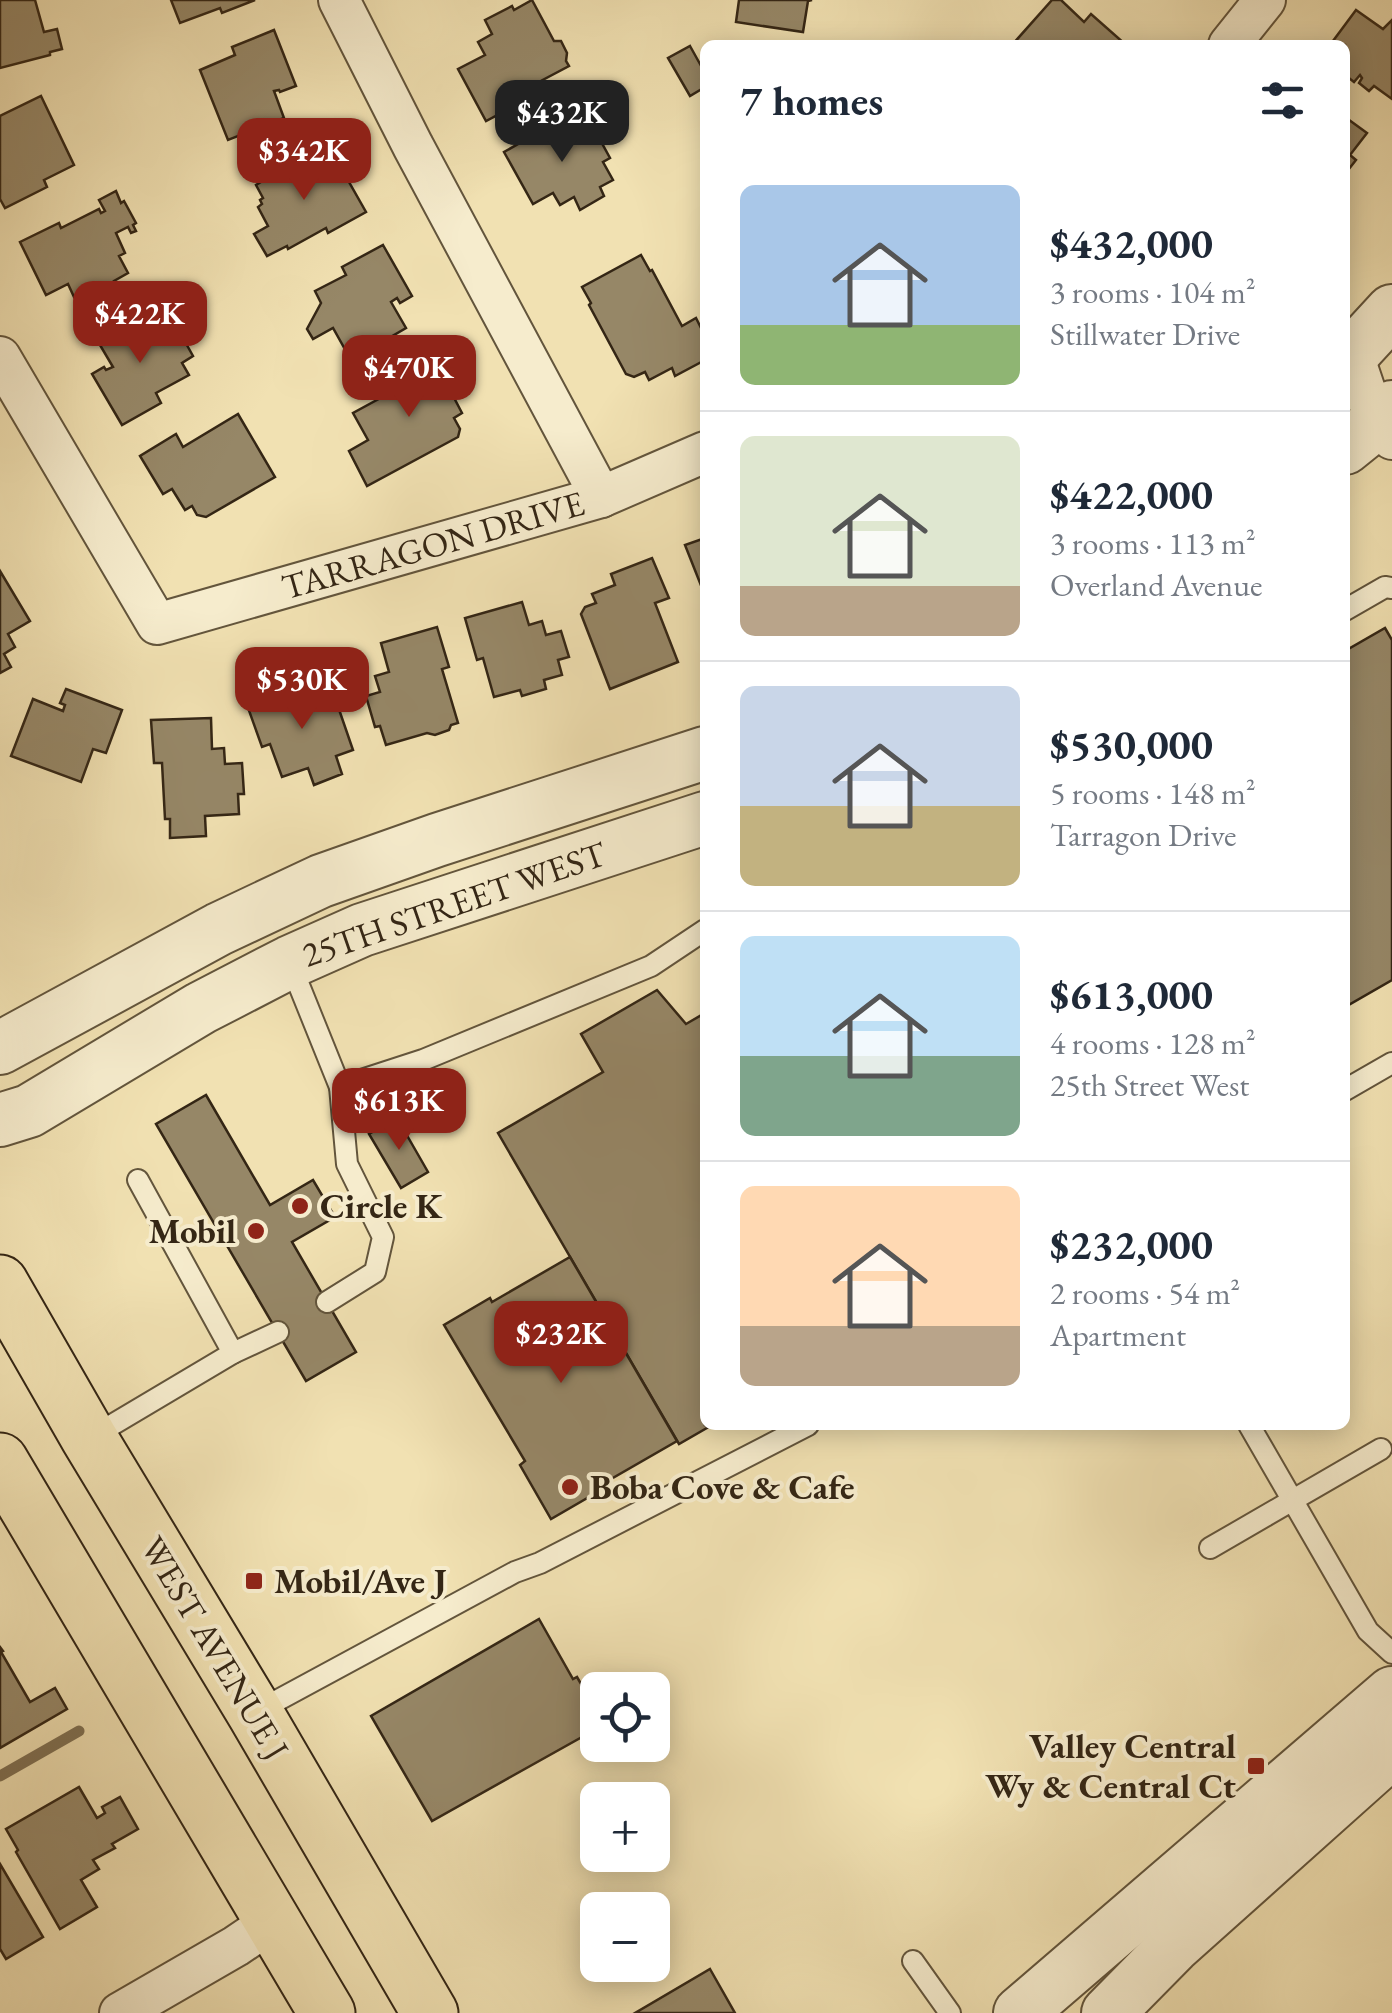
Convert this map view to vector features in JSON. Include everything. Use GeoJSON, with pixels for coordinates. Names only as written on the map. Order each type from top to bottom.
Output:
{"type":"FeatureCollection","features":[{"type":"Feature","properties":{"kind":"main road","name":"WEST AVENUE J"},"geometry":{"type":"LineString","coordinates":[[0,1283],[430,2013]]}},
{"type":"Feature","properties":{"kind":"main road"},"geometry":{"type":"LineString","coordinates":[[0,1461],[328,2013]]}},
{"type":"Feature","properties":{"kind":"street"},"geometry":{"type":"LineString","coordinates":[[339,0],[601,496]]}},
{"type":"Feature","properties":{"kind":"street"},"geometry":{"type":"LineString","coordinates":[[1234,40],[1265,0]]}},
{"type":"Feature","properties":{"kind":"street"},"geometry":{"type":"LineString","coordinates":[[1376,430],[1359,358],[1392,311]]}},
{"type":"Feature","properties":{"kind":"street","name":"TARRAGON DRIVE"},"geometry":{"type":"LineString","coordinates":[[0,357],[157,624],[601,496],[700,454]]}},
{"type":"Feature","properties":{"kind":"street","name":"25TH STREET WEST"},"geometry":{"type":"LineString","coordinates":[[0,1048],[219,929],[321,881],[700,754]]}},
{"type":"Feature","properties":{"kind":"street","name":"25TH STREET WEST"},"geometry":{"type":"LineString","coordinates":[[0,1120],[29,1111],[201,1008],[362,930],[700,820]]}},
{"type":"Feature","properties":{"kind":"street"},"geometry":{"type":"LineString","coordinates":[[1020,2013],[1392,1693]]}},
{"type":"Feature","properties":{"kind":"street"},"geometry":{"type":"LineString","coordinates":[[1108,2013],[1173,1947],[1392,1751]]}},
{"type":"Feature","properties":{"kind":"street"},"geometry":{"type":"LineString","coordinates":[[120,2013],[273,1921]]}},
{"type":"Feature","properties":{"kind":"lane"},"geometry":{"type":"LineString","coordinates":[[1350,607],[1384,587],[1392,588]]}},
{"type":"Feature","properties":{"kind":"lane"},"geometry":{"type":"LineString","coordinates":[[340,1087],[423,1060],[652,966],[700,933]]}},
{"type":"Feature","properties":{"kind":"lane"},"geometry":{"type":"LineString","coordinates":[[290,962],[340,1087],[347,1164],[383,1237],[375,1272],[327,1302]]}},
{"type":"Feature","properties":{"kind":"lane"},"geometry":{"type":"LineString","coordinates":[[1350,1087],[1392,1063]]}},
{"type":"Feature","properties":{"kind":"lane"},"geometry":{"type":"LineString","coordinates":[[138,1180],[234,1352]]}},
{"type":"Feature","properties":{"kind":"lane"},"geometry":{"type":"LineString","coordinates":[[89,1438],[234,1352],[278,1332]]}},
{"type":"Feature","properties":{"kind":"lane"},"geometry":{"type":"LineString","coordinates":[[255,1713],[514,1572],[540,1563],[798,1430]]}},
{"type":"Feature","properties":{"kind":"lane"},"geometry":{"type":"LineString","coordinates":[[1252,1430],[1368,1630],[1392,1653]]}},
{"type":"Feature","properties":{"kind":"lane"},"geometry":{"type":"LineString","coordinates":[[1210,1548],[1381,1449]]}},
{"type":"Feature","properties":{"kind":"lane"},"geometry":{"type":"LineString","coordinates":[[914,1961],[950,2013]]}},
{"type":"Feature","properties":{"kind":"building"},"geometry":{"type":"Polygon","coordinates":[[[0,0],[35,0],[44,32],[57,29],[62,49],[0,68],[0,0]]]}},
{"type":"Feature","properties":{"kind":"building"},"geometry":{"type":"Polygon","coordinates":[[[171,0],[255,0],[180,23],[171,0]]]}},
{"type":"Feature","properties":{"kind":"building"},"geometry":{"type":"Polygon","coordinates":[[[532,0],[554,41],[561,41],[569,66],[520,92],[524,101],[486,121],[458,69],[485,55],[478,42],[492,34],[485,20],[532,0]]]}},
{"type":"Feature","properties":{"kind":"building"},"geometry":{"type":"Polygon","coordinates":[[[739,0],[812,0],[808,1],[803,32],[736,22],[739,0]]]}},
{"type":"Feature","properties":{"kind":"building"},"geometry":{"type":"Polygon","coordinates":[[[1052,0],[1061,0],[1084,22],[1091,14],[1120,40],[1016,40],[1052,0]]]}},
{"type":"Feature","properties":{"kind":"building"},"geometry":{"type":"Polygon","coordinates":[[[1356,10],[1383,29],[1392,20],[1392,99],[1374,86],[1369,91],[1359,83],[1360,75],[1354,82],[1350,79],[1350,40],[1334,40],[1356,10]]]}},
{"type":"Feature","properties":{"kind":"building"},"geometry":{"type":"Polygon","coordinates":[[[274,30],[296,86],[274,91],[284,118],[228,140],[200,70],[235,55],[232,47],[274,30]]]}},
{"type":"Feature","properties":{"kind":"building"},"geometry":{"type":"Polygon","coordinates":[[[690,46],[700,64],[700,90],[690,96],[668,58],[690,46]]]}},
{"type":"Feature","properties":{"kind":"building"},"geometry":{"type":"Polygon","coordinates":[[[41,96],[74,165],[44,180],[47,187],[5,208],[0,199],[0,116],[41,96]]]}},
{"type":"Feature","properties":{"kind":"building"},"geometry":{"type":"Polygon","coordinates":[[[579,116],[593,141],[599,138],[610,158],[603,162],[613,180],[600,187],[604,196],[580,210],[574,197],[560,205],[553,193],[533,204],[504,152],[579,116]]]}},
{"type":"Feature","properties":{"kind":"building"},"geometry":{"type":"Polygon","coordinates":[[[1350,121],[1367,133],[1350,155],[1350,121]]]}},
{"type":"Feature","properties":{"kind":"building"},"geometry":{"type":"Polygon","coordinates":[[[288,154],[295,167],[308,160],[315,172],[337,161],[366,212],[328,233],[326,228],[267,256],[254,234],[268,226],[258,207],[263,198],[256,185],[269,177],[264,168],[288,154]]]}},
{"type":"Feature","properties":{"kind":"building"},"geometry":{"type":"Polygon","coordinates":[[[116,191],[136,223],[136,231],[131,233],[128,227],[116,233],[125,253],[119,256],[128,273],[114,281],[119,292],[95,304],[87,290],[74,297],[68,284],[46,295],[20,242],[59,223],[61,228],[99,209],[101,213],[105,211],[99,200],[116,191]]]}},
{"type":"Feature","properties":{"kind":"building"},"geometry":{"type":"Polygon","coordinates":[[[383,245],[412,296],[400,303],[397,298],[391,302],[406,328],[351,360],[333,328],[313,339],[307,329],[321,303],[315,291],[346,275],[342,267],[383,245]]]}},
{"type":"Feature","properties":{"kind":"building"},"geometry":{"type":"Polygon","coordinates":[[[641,255],[682,326],[696,318],[700,326],[700,363],[675,376],[672,368],[649,380],[645,372],[634,377],[626,374],[582,287],[641,255]]]}},
{"type":"Feature","properties":{"kind":"building"},"geometry":{"type":"Polygon","coordinates":[[[150,311],[166,339],[179,331],[193,356],[182,363],[189,375],[156,393],[161,403],[122,425],[92,374],[113,367],[97,340],[150,311]]]}},
{"type":"Feature","properties":{"kind":"building"},"geometry":{"type":"Polygon","coordinates":[[[441,349],[461,386],[451,392],[462,413],[454,418],[460,429],[458,437],[367,486],[349,451],[368,440],[353,413],[408,383],[402,370],[441,349]]]}},
{"type":"Feature","properties":{"kind":"building"},"geometry":{"type":"Polygon","coordinates":[[[238,414],[275,477],[206,517],[197,515],[192,506],[185,510],[172,489],[163,494],[140,456],[176,434],[183,447],[238,414]]]}},
{"type":"Feature","properties":{"kind":"building"},"geometry":{"type":"Polygon","coordinates":[[[700,540],[700,583],[685,545],[700,540]]]}},
{"type":"Feature","properties":{"kind":"building"},"geometry":{"type":"Polygon","coordinates":[[[652,558],[669,598],[655,603],[678,662],[610,689],[581,614],[585,607],[596,603],[592,594],[615,585],[611,574],[652,558]]]}},
{"type":"Feature","properties":{"kind":"building"},"geometry":{"type":"Polygon","coordinates":[[[0,571],[30,621],[8,634],[15,647],[4,654],[11,667],[0,673],[0,571]]]}},
{"type":"Feature","properties":{"kind":"building"},"geometry":{"type":"Polygon","coordinates":[[[522,602],[529,625],[542,621],[546,635],[561,631],[569,657],[558,660],[562,675],[544,680],[546,689],[522,696],[520,690],[494,697],[483,658],[477,660],[465,618],[522,602]]]}},
{"type":"Feature","properties":{"kind":"building"},"geometry":{"type":"Polygon","coordinates":[[[437,627],[449,667],[442,669],[458,723],[435,735],[427,733],[386,745],[380,726],[375,727],[366,696],[380,692],[375,676],[389,672],[381,643],[437,627]]]}},
{"type":"Feature","properties":{"kind":"building"},"geometry":{"type":"Polygon","coordinates":[[[1385,628],[1392,640],[1392,980],[1350,1004],[1350,648],[1385,628]]]}},
{"type":"Feature","properties":{"kind":"building"},"geometry":{"type":"Polygon","coordinates":[[[300,683],[304,703],[333,692],[353,750],[336,756],[342,774],[314,785],[308,768],[282,777],[270,744],[262,747],[246,702],[300,683]]]}},
{"type":"Feature","properties":{"kind":"building"},"geometry":{"type":"Polygon","coordinates":[[[66,689],[122,710],[106,753],[93,749],[81,782],[11,756],[33,699],[63,711],[65,705],[60,703],[66,689]]]}},
{"type":"Feature","properties":{"kind":"building"},"geometry":{"type":"Polygon","coordinates":[[[211,718],[212,749],[224,748],[225,764],[242,763],[244,794],[238,794],[239,814],[205,816],[206,836],[170,838],[162,763],[154,763],[151,720],[211,718]]]}},
{"type":"Feature","properties":{"kind":"building"},"geometry":{"type":"Polygon","coordinates":[[[657,990],[686,1024],[700,1016],[700,1430],[703,1430],[679,1444],[498,1133],[603,1072],[581,1034],[657,990]]]}},
{"type":"Feature","properties":{"kind":"building"},"geometry":{"type":"Polygon","coordinates":[[[206,1095],[270,1205],[313,1180],[335,1217],[292,1242],[356,1352],[306,1381],[156,1124],[206,1095]]]}},
{"type":"Feature","properties":{"kind":"building"},"geometry":{"type":"Polygon","coordinates":[[[397,1118],[428,1172],[401,1188],[369,1134],[397,1118]]]}},
{"type":"Feature","properties":{"kind":"building"},"geometry":{"type":"Polygon","coordinates":[[[570,1257],[677,1441],[551,1519],[520,1465],[525,1461],[444,1325],[570,1257]]]}},
{"type":"Feature","properties":{"kind":"building"},"geometry":{"type":"Polygon","coordinates":[[[539,1619],[573,1679],[577,1677],[580,1682],[580,1738],[432,1821],[371,1716],[539,1619]]]}},
{"type":"Feature","properties":{"kind":"building"},"geometry":{"type":"Polygon","coordinates":[[[0,1647],[30,1702],[55,1688],[67,1709],[0,1748],[0,1647]]]}},
{"type":"Feature","properties":{"kind":"building"},"geometry":{"type":"Polygon","coordinates":[[[79,1787],[97,1818],[105,1813],[102,1807],[120,1797],[138,1829],[93,1860],[99,1869],[81,1880],[97,1907],[60,1929],[6,1829],[79,1787]]]}},
{"type":"Feature","properties":{"kind":"building"},"geometry":{"type":"Polygon","coordinates":[[[0,1864],[43,1937],[6,1959],[0,1949],[0,1864]]]}},
{"type":"Feature","properties":{"kind":"building"},"geometry":{"type":"Polygon","coordinates":[[[710,1969],[735,2013],[635,2013],[710,1969]]]}},
{"type":"Feature","properties":{"kind":"waterway"},"geometry":{"type":"LineString","coordinates":[[0,1776],[79,1731]]}},
{"type":"Feature","properties":{"kind":"place","name":"Circle K"},"geometry":{"type":"Point","coordinates":[300,1206]}},
{"type":"Feature","properties":{"kind":"place","name":"Mobil"},"geometry":{"type":"Point","coordinates":[256,1231]}},
{"type":"Feature","properties":{"kind":"place","name":"Boba Cove & Cafe"},"geometry":{"type":"Point","coordinates":[570,1487]}},
{"type":"Feature","properties":{"kind":"place","name":"Mobil/Ave J"},"geometry":{"type":"Point","coordinates":[254,1581]}},
{"type":"Feature","properties":{"kind":"place","name":"Valley Central Wy & Central Ct"},"geometry":{"type":"Point","coordinates":[1256,1766]}}]}
